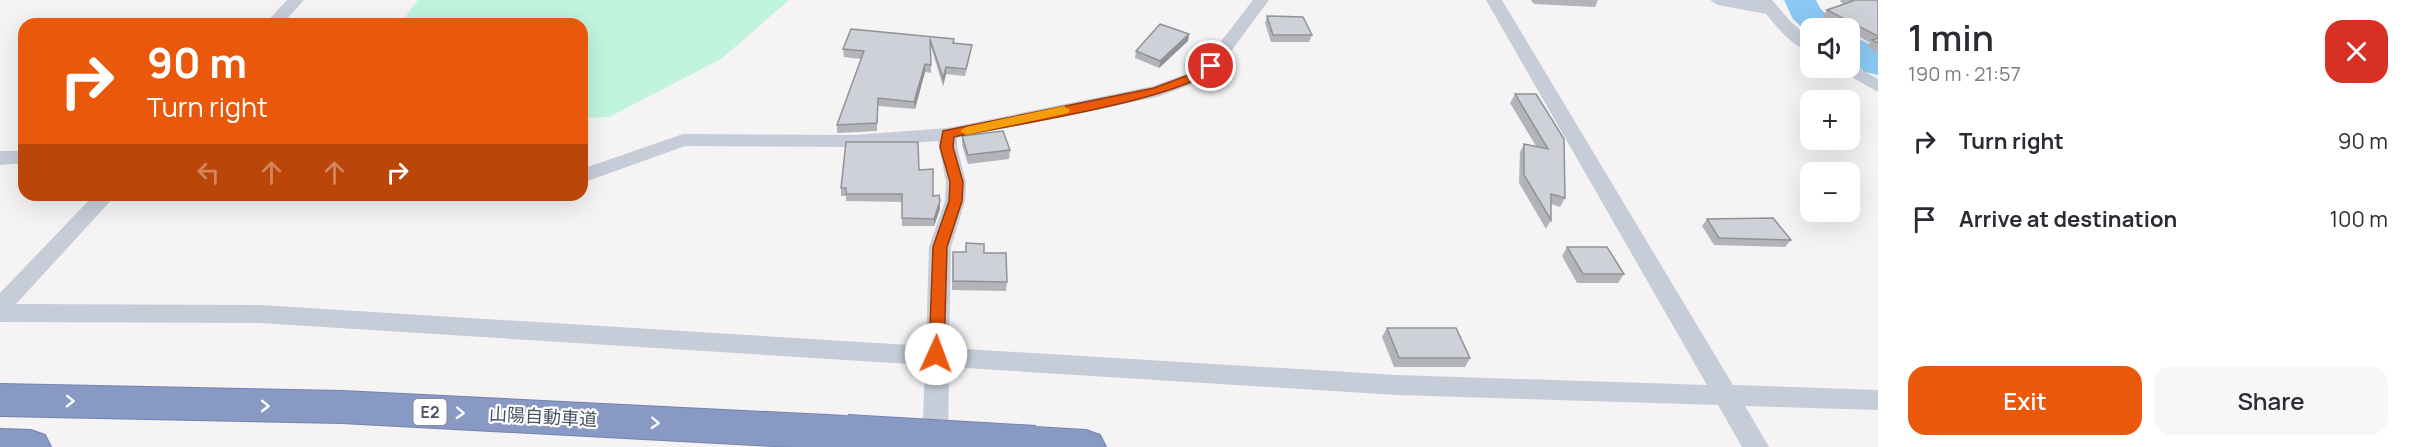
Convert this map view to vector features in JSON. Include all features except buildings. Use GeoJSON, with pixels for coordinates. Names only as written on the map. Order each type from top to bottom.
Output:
{"type":"FeatureCollection","features":[{"type":"Feature","properties":{"kind":"highway","name":"山陽自動車道"},"geometry":{"type":"LineString","coordinates":[[6,400],[342,407],[847,432],[1086,447]]}},
{"type":"Feature","properties":{"kind":"highway"},"geometry":{"type":"LineString","coordinates":[[0,446],[31,447]]}},
{"type":"Feature","properties":{"kind":"street"},"geometry":{"type":"LineString","coordinates":[[279,18],[296,0]]}},
{"type":"Feature","properties":{"kind":"street"},"geometry":{"type":"LineString","coordinates":[[588,174],[683,140],[854,141],[948,134],[1157,91],[1198,76],[1211,66],[1261,0]]}},
{"type":"Feature","properties":{"kind":"street"},"geometry":{"type":"LineString","coordinates":[[1494,0],[1756,447]]}},
{"type":"Feature","properties":{"kind":"street"},"geometry":{"type":"LineString","coordinates":[[1718,0],[1766,5],[1800,37]]}},
{"type":"Feature","properties":{"kind":"street"},"geometry":{"type":"LineString","coordinates":[[1860,76],[1878,86]]}},
{"type":"Feature","properties":{"kind":"street"},"geometry":{"type":"LineString","coordinates":[[935,447],[940,247],[956,201],[956,182],[946,147],[948,134]]}},
{"type":"Feature","properties":{"kind":"street"},"geometry":{"type":"LineString","coordinates":[[0,158],[18,157]]}},
{"type":"Feature","properties":{"kind":"street"},"geometry":{"type":"LineString","coordinates":[[0,307],[100,201]]}},
{"type":"Feature","properties":{"kind":"street"},"geometry":{"type":"LineString","coordinates":[[0,313],[260,314],[1397,384],[1878,400]]}},
{"type":"Feature","properties":{"kind":"green space"},"geometry":{"type":"Polygon","coordinates":[[[418,0],[789,0],[721,59],[609,117],[588,118],[588,18],[404,18],[418,0]]]}},
{"type":"Feature","properties":{"kind":"waterway"},"geometry":{"type":"LineString","coordinates":[[1800,0],[1805,12],[1811,18]]}},
{"type":"Feature","properties":{"kind":"waterway"},"geometry":{"type":"LineString","coordinates":[[1860,53],[1878,64]]}},
{"type":"Feature","properties":{"kind":"slow traffic"},"geometry":{"type":"LineString","coordinates":[[966,131],[1064,110]]}},
{"type":"Feature","properties":{"kind":"route"},"geometry":{"type":"LineString","coordinates":[[936,354],[940,247],[956,201],[956,182],[946,147],[948,134],[1157,91],[1198,76],[1211,66]]}}]}
